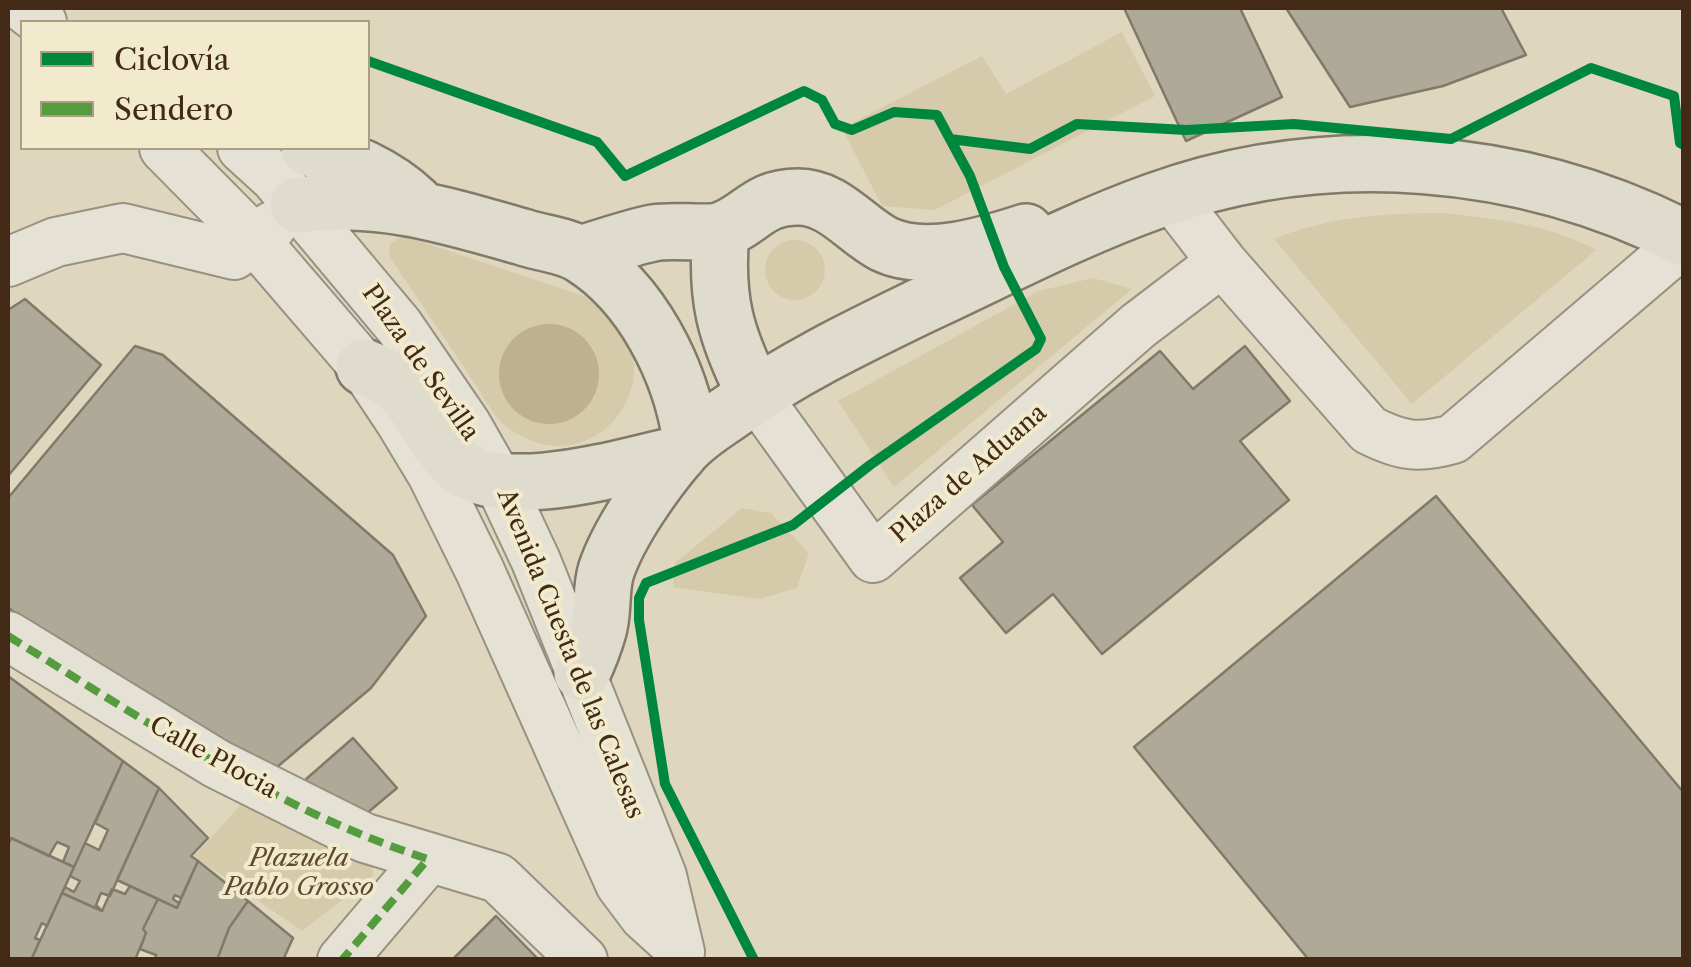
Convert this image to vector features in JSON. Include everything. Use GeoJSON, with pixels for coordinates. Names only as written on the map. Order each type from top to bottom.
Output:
{"type":"FeatureCollection","features":[{"type":"Feature","properties":{"kind":"main road"},"geometry":{"type":"LineString","coordinates":[[314,150],[364,167],[395,184],[421,208]]}},
{"type":"Feature","properties":{"kind":"main road"},"geometry":{"type":"LineString","coordinates":[[582,674],[599,629],[605,574],[615,550],[685,447],[754,394],[842,344],[1162,198],[1279,170],[1414,164],[1506,176],[1566,190],[1641,216],[1684,240]]}},
{"type":"Feature","properties":{"kind":"main road"},"geometry":{"type":"LineString","coordinates":[[580,254],[653,233],[721,231],[758,207],[798,197],[812,198],[834,208],[896,248],[916,251],[994,242],[1104,203],[1162,198]]}},
{"type":"Feature","properties":{"kind":"main road"},"geometry":{"type":"LineString","coordinates":[[298,205],[374,202],[421,208],[580,254],[625,293],[657,339],[676,382],[685,447]]}},
{"type":"Feature","properties":{"kind":"main road"},"geometry":{"type":"LineString","coordinates":[[842,344],[868,304],[873,289],[874,258],[862,229]]}},
{"type":"Feature","properties":{"kind":"main road"},"geometry":{"type":"LineString","coordinates":[[721,231],[718,288],[722,311],[733,350],[754,394]]}},
{"type":"Feature","properties":{"kind":"main road","name":"Avenida Cuesta de las Calesas"},"geometry":{"type":"LineString","coordinates":[[364,367],[400,385],[454,461],[472,475],[498,480]]}},
{"type":"Feature","properties":{"kind":"main road"},"geometry":{"type":"LineString","coordinates":[[498,480],[563,478],[685,447]]}},
{"type":"Feature","properties":{"kind":"street","name":"Avenida Cuesta de las Calesas"},"geometry":{"type":"LineString","coordinates":[[166,150],[254,239],[364,367],[432,474],[494,602],[547,728],[620,884],[644,916],[681,953]]}},
{"type":"Feature","properties":{"kind":"street","name":"Plaza de Sevilla"},"geometry":{"type":"LineString","coordinates":[[244,150],[298,205],[399,326],[466,424],[498,480]]}},
{"type":"Feature","properties":{"kind":"street"},"geometry":{"type":"LineString","coordinates":[[1162,198],[1368,430],[1392,441],[1424,447],[1453,439],[1684,240]]}},
{"type":"Feature","properties":{"kind":"street"},"geometry":{"type":"LineString","coordinates":[[8,262],[56,242],[123,228],[234,255],[298,205]]}},
{"type":"Feature","properties":{"kind":"street","name":"Plaza de Aduana"},"geometry":{"type":"LineString","coordinates":[[754,394],[873,558],[1138,326],[1222,262]]}},
{"type":"Feature","properties":{"kind":"street","name":"Avenida Cuesta de las Calesas"},"geometry":{"type":"LineString","coordinates":[[498,480],[582,674],[662,876],[681,953]]}},
{"type":"Feature","properties":{"kind":"street","name":"Calle Plocia"},"geometry":{"type":"LineString","coordinates":[[8,636],[217,764],[365,838],[498,878],[583,960]]}},
{"type":"Feature","properties":{"kind":"street"},"geometry":{"type":"LineString","coordinates":[[342,960],[428,858]]}},
{"type":"Feature","properties":{"kind":"green space"},"geometry":{"type":"Polygon","coordinates":[[[1122,32],[1155,96],[935,210],[882,206],[842,128],[982,56],[1006,94],[1122,32]]]}},
{"type":"Feature","properties":{"kind":"green space"},"geometry":{"type":"Polygon","coordinates":[[[1443,213],[1541,228],[1596,250],[1412,404],[1274,239],[1357,218],[1443,213]]]}},
{"type":"Feature","properties":{"kind":"green space"},"geometry":{"type":"Polygon","coordinates":[[[404,236],[584,296],[610,313],[629,340],[634,368],[629,396],[615,419],[594,437],[568,445],[538,443],[507,427],[492,411],[389,256],[390,243],[404,236]]]}},
{"type":"Feature","properties":{"kind":"green space"},"geometry":{"type":"Polygon","coordinates":[[[795,240],[816,249],[825,270],[816,291],[795,300],[774,291],[765,270],[774,249],[795,240]]]}},
{"type":"Feature","properties":{"kind":"green space"},"geometry":{"type":"Polygon","coordinates":[[[1093,278],[1132,289],[894,487],[838,401],[1039,291],[1093,278]]]}},
{"type":"Feature","properties":{"kind":"green space"},"geometry":{"type":"Polygon","coordinates":[[[742,508],[771,513],[809,553],[797,588],[759,599],[673,587],[675,563],[742,508]]]}},
{"type":"Feature","properties":{"kind":"green space","name":"Plazuela Pablo Grosso"},"geometry":{"type":"Polygon","coordinates":[[[249,796],[373,857],[373,876],[302,931],[194,856],[249,796]]]}},
{"type":"Feature","properties":{"kind":"shaded area"},"geometry":{"type":"Polygon","coordinates":[[[539,324],[559,324],[585,338],[596,355],[596,393],[585,410],[559,424],[539,424],[521,416],[507,402],[499,384],[499,364],[507,346],[521,332],[539,324]]]}},
{"type":"Feature","properties":{"kind":"building"},"geometry":{"type":"Polygon","coordinates":[[[1124,8],[1240,8],[1282,97],[1186,141],[1124,8]]]}},
{"type":"Feature","properties":{"kind":"building"},"geometry":{"type":"Polygon","coordinates":[[[1286,8],[1501,8],[1526,55],[1443,86],[1350,107],[1286,8]]]}},
{"type":"Feature","properties":{"kind":"building"},"geometry":{"type":"Polygon","coordinates":[[[25,299],[101,365],[8,476],[8,310],[25,299]]]}},
{"type":"Feature","properties":{"kind":"building"},"geometry":{"type":"Polygon","coordinates":[[[135,346],[163,355],[393,555],[426,616],[371,688],[270,773],[8,608],[8,498],[135,346]]]}},
{"type":"Feature","properties":{"kind":"building"},"geometry":{"type":"Polygon","coordinates":[[[1245,346],[1290,401],[1240,441],[1289,500],[1102,654],[1053,594],[1006,633],[960,578],[1003,542],[972,505],[1160,351],[1193,389],[1245,346]]]}},
{"type":"Feature","properties":{"kind":"building"},"geometry":{"type":"Polygon","coordinates":[[[1436,496],[1684,793],[1684,960],[1309,960],[1134,747],[1436,496]]]}},
{"type":"Feature","properties":{"kind":"building"},"geometry":{"type":"Polygon","coordinates":[[[8,676],[123,761],[74,867],[63,862],[69,847],[57,842],[49,856],[11,838],[8,846],[8,676]]]}},
{"type":"Feature","properties":{"kind":"building"},"geometry":{"type":"Polygon","coordinates":[[[353,738],[397,788],[354,824],[297,787],[353,738]]]}},
{"type":"Feature","properties":{"kind":"building"},"geometry":{"type":"Polygon","coordinates":[[[123,761],[159,788],[110,896],[101,893],[96,905],[102,911],[62,893],[65,887],[74,892],[80,881],[70,876],[85,843],[99,850],[108,830],[95,823],[123,761]]]}},
{"type":"Feature","properties":{"kind":"building"},"geometry":{"type":"Polygon","coordinates":[[[159,788],[208,838],[191,856],[198,861],[181,898],[175,895],[173,899],[179,903],[177,908],[117,880],[159,788]]]}},
{"type":"Feature","properties":{"kind":"building"},"geometry":{"type":"Polygon","coordinates":[[[11,838],[74,867],[47,926],[42,923],[35,938],[40,940],[31,960],[8,960],[11,838]]]}},
{"type":"Feature","properties":{"kind":"building"},"geometry":{"type":"Polygon","coordinates":[[[198,861],[248,901],[229,928],[217,960],[155,960],[156,955],[140,949],[146,933],[143,929],[158,899],[177,908],[198,861]]]}},
{"type":"Feature","properties":{"kind":"building"},"geometry":{"type":"Polygon","coordinates":[[[130,886],[158,899],[143,929],[146,933],[135,960],[31,960],[62,893],[102,911],[112,889],[125,894],[130,886]]]}},
{"type":"Feature","properties":{"kind":"building"},"geometry":{"type":"Polygon","coordinates":[[[248,901],[293,938],[283,960],[217,960],[229,928],[248,901]]]}},
{"type":"Feature","properties":{"kind":"building"},"geometry":{"type":"Polygon","coordinates":[[[496,916],[539,960],[452,960],[496,916]]]}},
{"type":"Feature","properties":{"kind":"marked path"},"geometry":{"type":"LineString","coordinates":[[8,636],[264,789],[372,839],[428,859],[342,960]]}},
{"type":"Feature","properties":{"kind":"cycle path"},"geometry":{"type":"LineString","coordinates":[[370,62],[597,142],[625,176],[804,91],[822,100],[835,124],[852,130],[894,112],[937,115],[970,176],[1004,267],[1041,339],[1036,349],[870,465],[793,525],[646,583],[639,598],[639,620],[665,784],[754,960]]}},
{"type":"Feature","properties":{"kind":"cycle path"},"geometry":{"type":"LineString","coordinates":[[950,139],[1030,149],[1077,124],[1186,130],[1294,124],[1451,139],[1591,68],[1674,96],[1680,143],[1684,145]]}}]}
